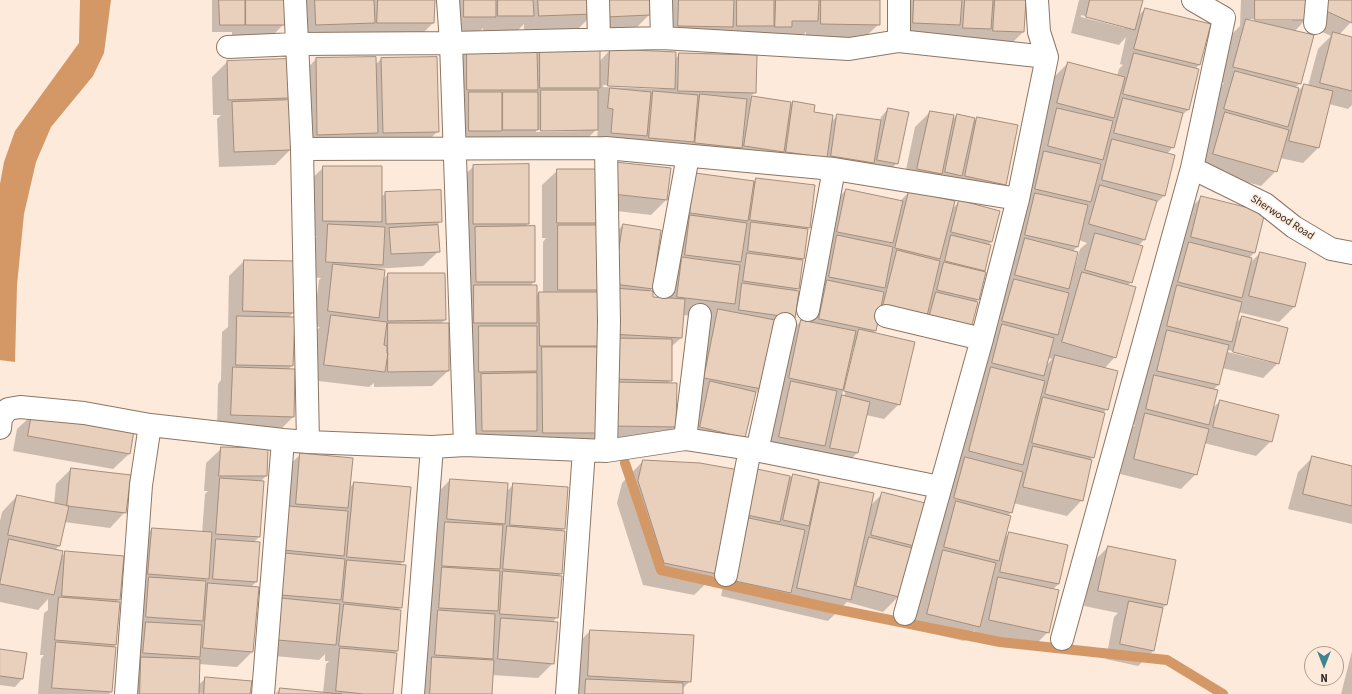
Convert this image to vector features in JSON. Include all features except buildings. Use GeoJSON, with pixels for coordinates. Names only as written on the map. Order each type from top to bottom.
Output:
{"type":"FeatureCollection","features":[{"type":"Feature","properties":{"kind":"street"},"geometry":{"type":"LineString","coordinates":[[295,0],[302,149],[308,442]]}},
{"type":"Feature","properties":{"kind":"street"},"geometry":{"type":"LineString","coordinates":[[448,0],[451,42],[465,445]]}},
{"type":"Feature","properties":{"kind":"street"},"geometry":{"type":"LineString","coordinates":[[598,0],[599,39]]}},
{"type":"Feature","properties":{"kind":"street"},"geometry":{"type":"LineString","coordinates":[[661,0],[662,38]]}},
{"type":"Feature","properties":{"kind":"street"},"geometry":{"type":"LineString","coordinates":[[899,0],[899,41]]}},
{"type":"Feature","properties":{"kind":"street"},"geometry":{"type":"LineString","coordinates":[[905,614],[982,339],[1018,199],[1047,57],[1039,32],[1037,0]]}},
{"type":"Feature","properties":{"kind":"street"},"geometry":{"type":"LineString","coordinates":[[1062,639],[1192,168],[1224,18],[1193,0]]}},
{"type":"Feature","properties":{"kind":"street"},"geometry":{"type":"LineString","coordinates":[[1315,23],[1317,0]]}},
{"type":"Feature","properties":{"kind":"street"},"geometry":{"type":"LineString","coordinates":[[228,47],[297,44],[662,38],[849,49],[899,41],[1047,57]]}},
{"type":"Feature","properties":{"kind":"street"},"geometry":{"type":"LineString","coordinates":[[302,149],[606,148],[834,169],[1018,199]]}},
{"type":"Feature","properties":{"kind":"street"},"geometry":{"type":"LineString","coordinates":[[606,148],[609,322],[606,451]]}},
{"type":"Feature","properties":{"kind":"street"},"geometry":{"type":"LineString","coordinates":[[664,288],[688,156]]}},
{"type":"Feature","properties":{"kind":"street","name":"Sherwood Road"},"geometry":{"type":"LineString","coordinates":[[1192,168],[1265,204],[1294,226],[1331,249],[1352,253]]}},
{"type":"Feature","properties":{"kind":"street"},"geometry":{"type":"LineString","coordinates":[[808,310],[834,169]]}},
{"type":"Feature","properties":{"kind":"street"},"geometry":{"type":"LineString","coordinates":[[685,439],[700,315]]}},
{"type":"Feature","properties":{"kind":"street"},"geometry":{"type":"LineString","coordinates":[[886,316],[982,339]]}},
{"type":"Feature","properties":{"kind":"street"},"geometry":{"type":"LineString","coordinates":[[726,575],[784,324]]}},
{"type":"Feature","properties":{"kind":"street"},"geometry":{"type":"LineString","coordinates":[[0,428],[1,418],[8,409],[20,407],[84,413],[150,425],[308,442],[432,447],[465,445],[606,451],[685,439],[754,450],[940,487]]}},
{"type":"Feature","properties":{"kind":"street"},"geometry":{"type":"LineString","coordinates":[[126,694],[141,485],[150,425]]}},
{"type":"Feature","properties":{"kind":"street"},"geometry":{"type":"LineString","coordinates":[[263,694],[283,440]]}},
{"type":"Feature","properties":{"kind":"street"},"geometry":{"type":"LineString","coordinates":[[413,694],[432,447]]}},
{"type":"Feature","properties":{"kind":"street"},"geometry":{"type":"LineString","coordinates":[[567,694],[584,450]]}},
{"type":"Feature","properties":{"kind":"shaded area"},"geometry":{"type":"Polygon","coordinates":[[[80,0],[111,0],[104,53],[93,76],[51,127],[36,162],[24,214],[17,285],[15,362],[0,360],[0,184],[4,162],[15,131],[79,43],[80,0]]]}},
{"type":"Feature","properties":{"kind":"waterway"},"geometry":{"type":"LineString","coordinates":[[625,463],[661,570],[830,608],[1000,642],[1167,660],[1223,694]]}}]}
